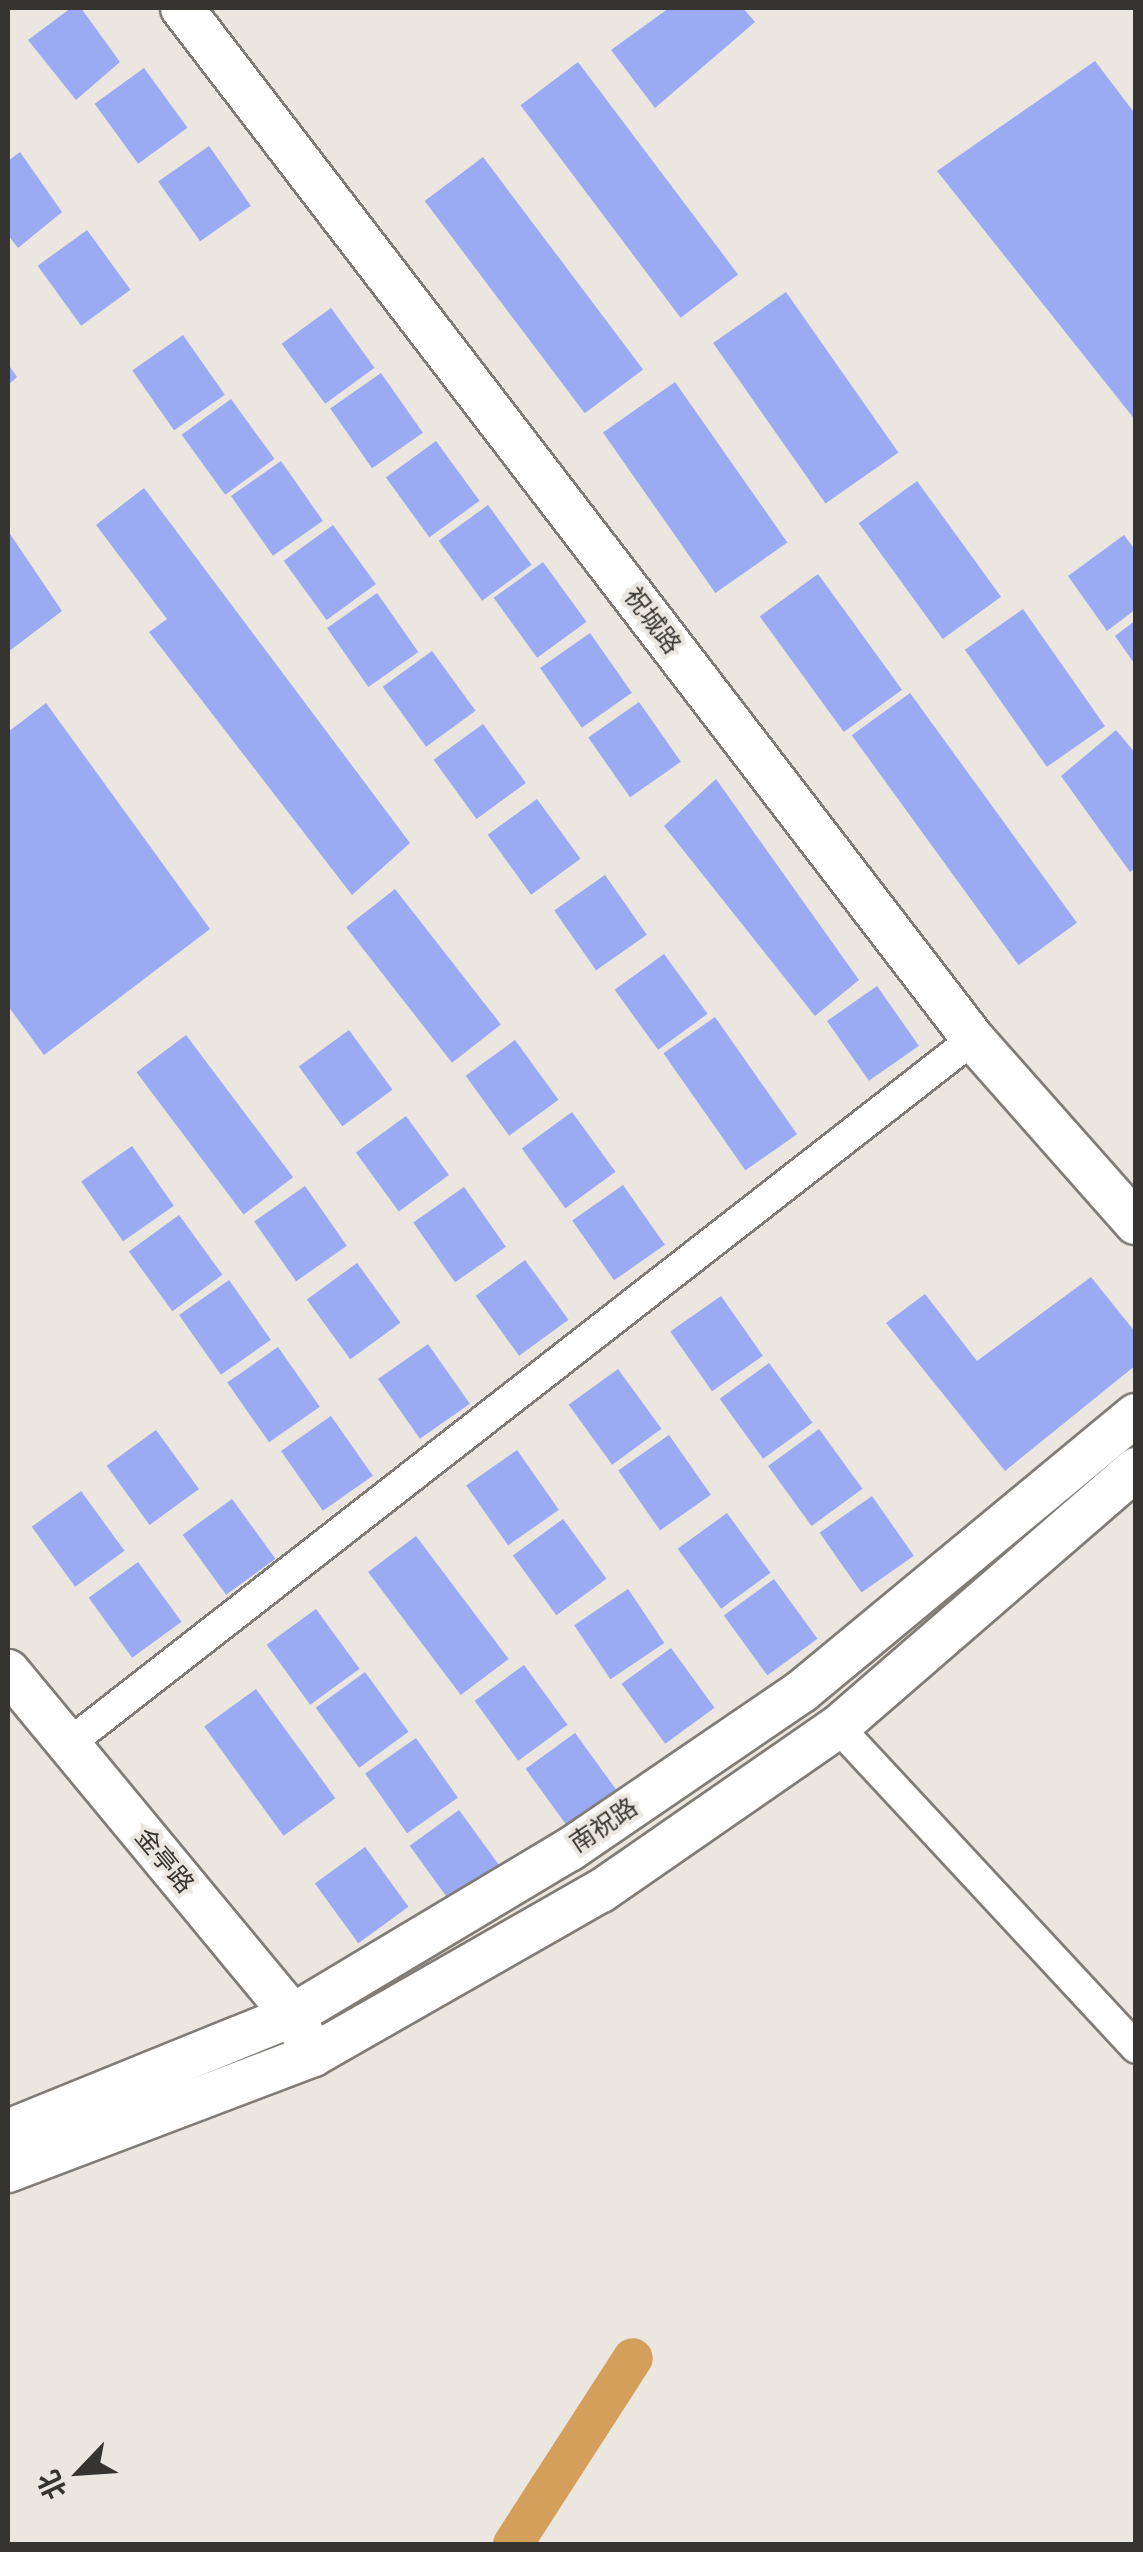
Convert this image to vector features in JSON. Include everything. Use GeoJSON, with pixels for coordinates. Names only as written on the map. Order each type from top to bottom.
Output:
{"type":"FeatureCollection","features":[{"type":"Feature","properties":{"kind":"main road","name":"祝城路"},"geometry":{"type":"LineString","coordinates":[[182,8],[972,1039],[1136,1222]]}},
{"type":"Feature","properties":{"kind":"main road","name":"南祝路"},"geometry":{"type":"LineString","coordinates":[[8,2131],[293,2015],[569,1850],[802,1691],[1136,1416]]}},
{"type":"Feature","properties":{"kind":"main road","name":"南祝路"},"geometry":{"type":"LineString","coordinates":[[8,2170],[313,2055],[602,1892],[838,1727],[1136,1470]]}},
{"type":"Feature","properties":{"kind":"main road","name":"金亭路"},"geometry":{"type":"LineString","coordinates":[[8,1671],[293,2015],[313,2055]]}},
{"type":"Feature","properties":{"kind":"street"},"geometry":{"type":"LineString","coordinates":[[67,1746],[972,1039]]}},
{"type":"Feature","properties":{"kind":"street"},"geometry":{"type":"LineString","coordinates":[[838,1727],[1136,2048]]}},
{"type":"Feature","properties":{"kind":"building"},"geometry":{"type":"Polygon","coordinates":[[[71,8],[81,8],[120,62],[76,100],[28,40],[71,8]]]}},
{"type":"Feature","properties":{"kind":"building"},"geometry":{"type":"Polygon","coordinates":[[[669,8],[743,8],[755,22],[655,108],[611,50],[669,8]]]}},
{"type":"Feature","properties":{"kind":"building"},"geometry":{"type":"Polygon","coordinates":[[[1095,61],[1136,115],[1136,421],[937,171],[1095,61]]]}},
{"type":"Feature","properties":{"kind":"building"},"geometry":{"type":"Polygon","coordinates":[[[578,62],[738,274],[681,318],[520,105],[578,62]]]}},
{"type":"Feature","properties":{"kind":"building"},"geometry":{"type":"Polygon","coordinates":[[[144,68],[187,128],[138,164],[95,104],[144,68]]]}},
{"type":"Feature","properties":{"kind":"building"},"geometry":{"type":"Polygon","coordinates":[[[209,146],[251,206],[200,241],[158,182],[209,146]]]}},
{"type":"Feature","properties":{"kind":"building"},"geometry":{"type":"Polygon","coordinates":[[[20,152],[62,212],[18,248],[8,235],[8,161],[20,152]]]}},
{"type":"Feature","properties":{"kind":"building"},"geometry":{"type":"Polygon","coordinates":[[[483,157],[643,369],[585,413],[425,201],[483,157]]]}},
{"type":"Feature","properties":{"kind":"building"},"geometry":{"type":"Polygon","coordinates":[[[87,230],[130,290],[81,326],[38,266],[87,230]]]}},
{"type":"Feature","properties":{"kind":"building"},"geometry":{"type":"Polygon","coordinates":[[[786,292],[898,453],[826,504],[713,343],[786,292]]]}},
{"type":"Feature","properties":{"kind":"building"},"geometry":{"type":"Polygon","coordinates":[[[331,308],[374,368],[325,404],[282,344],[331,308]]]}},
{"type":"Feature","properties":{"kind":"building"},"geometry":{"type":"Polygon","coordinates":[[[183,335],[225,395],[174,430],[132,371],[183,335]]]}},
{"type":"Feature","properties":{"kind":"building"},"geometry":{"type":"Polygon","coordinates":[[[8,364],[17,377],[8,385],[8,364]]]}},
{"type":"Feature","properties":{"kind":"building"},"geometry":{"type":"Polygon","coordinates":[[[381,373],[423,433],[372,468],[330,409],[381,373]]]}},
{"type":"Feature","properties":{"kind":"building"},"geometry":{"type":"Polygon","coordinates":[[[675,382],[787,543],[715,593],[603,432],[675,382]]]}},
{"type":"Feature","properties":{"kind":"building"},"geometry":{"type":"Polygon","coordinates":[[[231,399],[274,459],[225,495],[182,435],[231,399]]]}},
{"type":"Feature","properties":{"kind":"building"},"geometry":{"type":"Polygon","coordinates":[[[436,441],[479,501],[429,537],[386,477],[436,441]]]}},
{"type":"Feature","properties":{"kind":"building"},"geometry":{"type":"Polygon","coordinates":[[[281,461],[323,521],[273,556],[231,496],[281,461]]]}},
{"type":"Feature","properties":{"kind":"building"},"geometry":{"type":"Polygon","coordinates":[[[917,481],[1001,597],[943,639],[859,523],[917,481]]]}},
{"type":"Feature","properties":{"kind":"building"},"geometry":{"type":"Polygon","coordinates":[[[144,488],[410,843],[352,895],[149,632],[167,619],[96,525],[144,488]]]}},
{"type":"Feature","properties":{"kind":"building"},"geometry":{"type":"Polygon","coordinates":[[[488,505],[531,565],[482,601],[439,541],[488,505]]]}},
{"type":"Feature","properties":{"kind":"building"},"geometry":{"type":"Polygon","coordinates":[[[333,525],[376,584],[327,620],[284,561],[333,525]]]}},
{"type":"Feature","properties":{"kind":"building"},"geometry":{"type":"Polygon","coordinates":[[[8,531],[62,611],[8,652],[8,531]]]}},
{"type":"Feature","properties":{"kind":"building"},"geometry":{"type":"Polygon","coordinates":[[[1124,535],[1136,551],[1136,609],[1107,631],[1068,576],[1124,535]]]}},
{"type":"Feature","properties":{"kind":"building"},"geometry":{"type":"Polygon","coordinates":[[[543,562],[586,622],[537,658],[494,598],[543,562]]]}},
{"type":"Feature","properties":{"kind":"building"},"geometry":{"type":"Polygon","coordinates":[[[818,574],[902,690],[844,732],[760,616],[818,574]]]}},
{"type":"Feature","properties":{"kind":"building"},"geometry":{"type":"Polygon","coordinates":[[[377,593],[418,652],[368,687],[327,628],[377,593]]]}},
{"type":"Feature","properties":{"kind":"building"},"geometry":{"type":"Polygon","coordinates":[[[1023,609],[1105,726],[1047,767],[965,650],[1023,609]]]}},
{"type":"Feature","properties":{"kind":"building"},"geometry":{"type":"Polygon","coordinates":[[[1136,620],[1136,666],[1115,636],[1136,620]]]}},
{"type":"Feature","properties":{"kind":"building"},"geometry":{"type":"Polygon","coordinates":[[[590,633],[632,693],[582,728],[540,668],[590,633]]]}},
{"type":"Feature","properties":{"kind":"building"},"geometry":{"type":"Polygon","coordinates":[[[432,651],[475,711],[426,747],[383,687],[432,651]]]}},
{"type":"Feature","properties":{"kind":"building"},"geometry":{"type":"Polygon","coordinates":[[[910,693],[1077,923],[1019,965],[852,735],[910,693]]]}},
{"type":"Feature","properties":{"kind":"building"},"geometry":{"type":"Polygon","coordinates":[[[639,702],[681,762],[630,797],[588,738],[639,702]]]}},
{"type":"Feature","properties":{"kind":"building"},"geometry":{"type":"Polygon","coordinates":[[[46,703],[210,929],[44,1055],[8,1006],[8,732],[46,703]]]}},
{"type":"Feature","properties":{"kind":"building"},"geometry":{"type":"Polygon","coordinates":[[[483,724],[526,783],[477,819],[434,760],[483,724]]]}},
{"type":"Feature","properties":{"kind":"building"},"geometry":{"type":"Polygon","coordinates":[[[1116,730],[1136,754],[1136,868],[1130,872],[1061,776],[1116,730]]]}},
{"type":"Feature","properties":{"kind":"building"},"geometry":{"type":"Polygon","coordinates":[[[716,779],[859,980],[815,1016],[664,826],[716,779]]]}},
{"type":"Feature","properties":{"kind":"building"},"geometry":{"type":"Polygon","coordinates":[[[537,799],[580,859],[531,895],[488,835],[537,799]]]}},
{"type":"Feature","properties":{"kind":"building"},"geometry":{"type":"Polygon","coordinates":[[[605,875],[647,935],[596,970],[554,911],[605,875]]]}},
{"type":"Feature","properties":{"kind":"building"},"geometry":{"type":"Polygon","coordinates":[[[395,889],[501,1025],[452,1063],[346,927],[395,889]]]}},
{"type":"Feature","properties":{"kind":"building"},"geometry":{"type":"Polygon","coordinates":[[[664,954],[707,1014],[658,1050],[615,990],[664,954]]]}},
{"type":"Feature","properties":{"kind":"building"},"geometry":{"type":"Polygon","coordinates":[[[877,986],[919,1046],[869,1081],[827,1021],[877,986]]]}},
{"type":"Feature","properties":{"kind":"building"},"geometry":{"type":"Polygon","coordinates":[[[715,1017],[797,1134],[745,1170],[663,1053],[715,1017]]]}},
{"type":"Feature","properties":{"kind":"building"},"geometry":{"type":"Polygon","coordinates":[[[349,1030],[392,1090],[342,1126],[299,1066],[349,1030]]]}},
{"type":"Feature","properties":{"kind":"building"},"geometry":{"type":"Polygon","coordinates":[[[186,1035],[293,1177],[244,1214],[136,1072],[186,1035]]]}},
{"type":"Feature","properties":{"kind":"building"},"geometry":{"type":"Polygon","coordinates":[[[515,1040],[558,1100],[509,1136],[466,1076],[515,1040]]]}},
{"type":"Feature","properties":{"kind":"building"},"geometry":{"type":"Polygon","coordinates":[[[572,1112],[615,1172],[565,1208],[522,1148],[572,1112]]]}},
{"type":"Feature","properties":{"kind":"building"},"geometry":{"type":"Polygon","coordinates":[[[406,1116],[449,1175],[399,1212],[356,1152],[406,1116]]]}},
{"type":"Feature","properties":{"kind":"building"},"geometry":{"type":"Polygon","coordinates":[[[132,1146],[174,1206],[123,1241],[81,1182],[132,1146]]]}},
{"type":"Feature","properties":{"kind":"building"},"geometry":{"type":"Polygon","coordinates":[[[623,1185],[665,1245],[614,1280],[572,1221],[623,1185]]]}},
{"type":"Feature","properties":{"kind":"building"},"geometry":{"type":"Polygon","coordinates":[[[305,1186],[347,1246],[296,1281],[254,1222],[305,1186]]]}},
{"type":"Feature","properties":{"kind":"building"},"geometry":{"type":"Polygon","coordinates":[[[464,1187],[506,1247],[455,1282],[413,1223],[464,1187]]]}},
{"type":"Feature","properties":{"kind":"building"},"geometry":{"type":"Polygon","coordinates":[[[179,1215],[222,1275],[172,1311],[129,1251],[179,1215]]]}},
{"type":"Feature","properties":{"kind":"building"},"geometry":{"type":"Polygon","coordinates":[[[525,1260],[568,1320],[519,1356],[476,1296],[525,1260]]]}},
{"type":"Feature","properties":{"kind":"building"},"geometry":{"type":"Polygon","coordinates":[[[357,1263],[400,1323],[350,1359],[307,1299],[357,1263]]]}},
{"type":"Feature","properties":{"kind":"building"},"geometry":{"type":"Polygon","coordinates":[[[1091,1277],[1136,1333],[1136,1365],[1005,1471],[886,1323],[925,1294],[977,1361],[1091,1277]]]}},
{"type":"Feature","properties":{"kind":"building"},"geometry":{"type":"Polygon","coordinates":[[[229,1280],[271,1340],[221,1375],[179,1315],[229,1280]]]}},
{"type":"Feature","properties":{"kind":"building"},"geometry":{"type":"Polygon","coordinates":[[[721,1296],[763,1356],[712,1391],[670,1332],[721,1296]]]}},
{"type":"Feature","properties":{"kind":"building"},"geometry":{"type":"Polygon","coordinates":[[[428,1344],[470,1404],[420,1439],[378,1379],[428,1344]]]}},
{"type":"Feature","properties":{"kind":"building"},"geometry":{"type":"Polygon","coordinates":[[[278,1347],[320,1407],[269,1442],[227,1383],[278,1347]]]}},
{"type":"Feature","properties":{"kind":"building"},"geometry":{"type":"Polygon","coordinates":[[[769,1363],[812,1423],[763,1459],[720,1399],[769,1363]]]}},
{"type":"Feature","properties":{"kind":"building"},"geometry":{"type":"Polygon","coordinates":[[[618,1369],[661,1429],[612,1465],[569,1405],[618,1369]]]}},
{"type":"Feature","properties":{"kind":"building"},"geometry":{"type":"Polygon","coordinates":[[[331,1416],[373,1476],[323,1511],[281,1451],[331,1416]]]}},
{"type":"Feature","properties":{"kind":"building"},"geometry":{"type":"Polygon","coordinates":[[[819,1429],[862,1489],[812,1526],[768,1466],[819,1429]]]}},
{"type":"Feature","properties":{"kind":"building"},"geometry":{"type":"Polygon","coordinates":[[[156,1430],[199,1489],[150,1525],[107,1466],[156,1430]]]}},
{"type":"Feature","properties":{"kind":"building"},"geometry":{"type":"Polygon","coordinates":[[[669,1435],[711,1495],[660,1530],[618,1471],[669,1435]]]}},
{"type":"Feature","properties":{"kind":"building"},"geometry":{"type":"Polygon","coordinates":[[[517,1450],[559,1510],[508,1545],[466,1486],[517,1450]]]}},
{"type":"Feature","properties":{"kind":"building"},"geometry":{"type":"Polygon","coordinates":[[[81,1491],[124,1551],[75,1587],[32,1527],[81,1491]]]}},
{"type":"Feature","properties":{"kind":"building"},"geometry":{"type":"Polygon","coordinates":[[[872,1496],[914,1556],[861,1593],[820,1533],[872,1496]]]}},
{"type":"Feature","properties":{"kind":"building"},"geometry":{"type":"Polygon","coordinates":[[[232,1499],[275,1559],[226,1595],[183,1535],[232,1499]]]}},
{"type":"Feature","properties":{"kind":"building"},"geometry":{"type":"Polygon","coordinates":[[[727,1513],[770,1573],[721,1609],[678,1549],[727,1513]]]}},
{"type":"Feature","properties":{"kind":"building"},"geometry":{"type":"Polygon","coordinates":[[[563,1519],[606,1579],[556,1615],[513,1555],[563,1519]]]}},
{"type":"Feature","properties":{"kind":"building"},"geometry":{"type":"Polygon","coordinates":[[[416,1536],[509,1659],[461,1695],[368,1572],[416,1536]]]}},
{"type":"Feature","properties":{"kind":"building"},"geometry":{"type":"Polygon","coordinates":[[[138,1562],[181,1622],[132,1658],[89,1598],[138,1562]]]}},
{"type":"Feature","properties":{"kind":"building"},"geometry":{"type":"Polygon","coordinates":[[[774,1579],[817,1639],[767,1675],[724,1615],[774,1579]]]}},
{"type":"Feature","properties":{"kind":"building"},"geometry":{"type":"Polygon","coordinates":[[[628,1589],[664,1643],[610,1679],[574,1625],[628,1589]]]}},
{"type":"Feature","properties":{"kind":"building"},"geometry":{"type":"Polygon","coordinates":[[[316,1609],[359,1669],[310,1705],[267,1645],[316,1609]]]}},
{"type":"Feature","properties":{"kind":"building"},"geometry":{"type":"Polygon","coordinates":[[[671,1648],[714,1708],[665,1744],[622,1684],[671,1648]]]}},
{"type":"Feature","properties":{"kind":"building"},"geometry":{"type":"Polygon","coordinates":[[[524,1665],[567,1725],[518,1761],[475,1701],[524,1665]]]}},
{"type":"Feature","properties":{"kind":"building"},"geometry":{"type":"Polygon","coordinates":[[[365,1672],[408,1732],[359,1768],[316,1708],[365,1672]]]}},
{"type":"Feature","properties":{"kind":"building"},"geometry":{"type":"Polygon","coordinates":[[[256,1689],[335,1798],[284,1836],[204,1727],[256,1689]]]}},
{"type":"Feature","properties":{"kind":"building"},"geometry":{"type":"Polygon","coordinates":[[[575,1733],[618,1793],[569,1829],[526,1769],[575,1733]]]}},
{"type":"Feature","properties":{"kind":"building"},"geometry":{"type":"Polygon","coordinates":[[[416,1738],[458,1798],[407,1833],[365,1774],[416,1738]]]}},
{"type":"Feature","properties":{"kind":"building"},"geometry":{"type":"Polygon","coordinates":[[[459,1810],[502,1869],[453,1905],[410,1846],[459,1810]]]}},
{"type":"Feature","properties":{"kind":"building"},"geometry":{"type":"Polygon","coordinates":[[[365,1847],[408,1907],[358,1943],[315,1883],[365,1847]]]}},
{"type":"Feature","properties":{"kind":"waterway"},"geometry":{"type":"LineString","coordinates":[[513,2544],[633,2358]]}}]}
